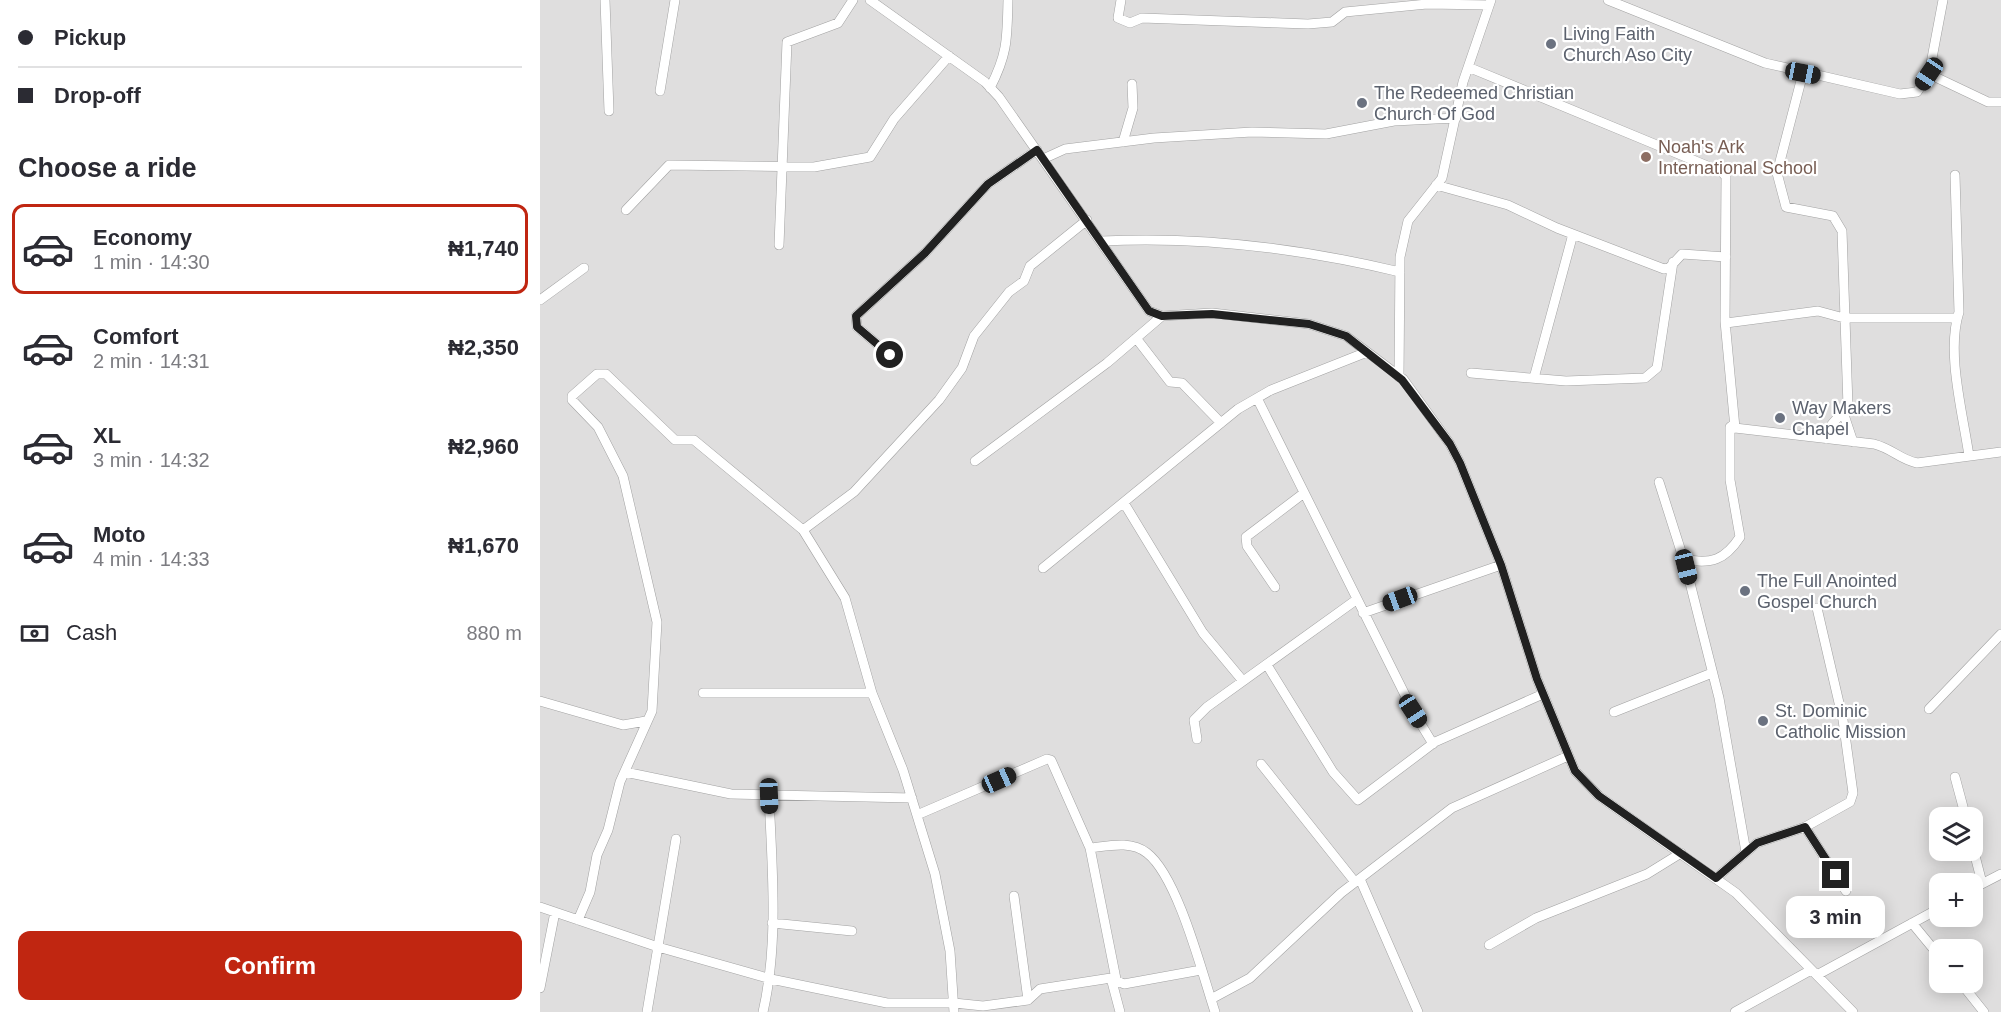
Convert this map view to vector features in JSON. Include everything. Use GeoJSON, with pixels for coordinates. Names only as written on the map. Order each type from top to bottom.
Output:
{"type":"FeatureCollection","features":[{"type":"Feature","properties":{"kind":"street"},"geometry":{"type":"LineString","coordinates":[[605,0],[609,111]]}},
{"type":"Feature","properties":{"kind":"street"},"geometry":{"type":"LineString","coordinates":[[660,91],[675,0]]}},
{"type":"Feature","properties":{"kind":"street"},"geometry":{"type":"LineString","coordinates":[[779,245],[787,42],[838,23],[853,0]]}},
{"type":"Feature","properties":{"kind":"street"},"geometry":{"type":"LineString","coordinates":[[870,0],[990,88],[1102,241],[1149,311],[1162,316],[1212,314],[1309,324],[1346,336],[1399,377],[1450,444],[1501,565],[1543,694],[1575,771],[1599,796],[1736,893],[1853,1012]]}},
{"type":"Feature","properties":{"kind":"street"},"geometry":{"type":"LineString","coordinates":[[990,88],[1003,61],[1007,46],[1008,0]]}},
{"type":"Feature","properties":{"kind":"street"},"geometry":{"type":"LineString","coordinates":[[1120,0],[1118,18],[1130,23],[1142,18],[1308,24],[1332,22],[1345,12],[1427,4],[1490,3],[1468,67],[1442,178],[1408,221],[1400,257],[1399,377]]}},
{"type":"Feature","properties":{"kind":"street"},"geometry":{"type":"LineString","coordinates":[[1608,0],[1765,63],[1900,94],[1917,92],[1929,74],[1943,0]]}},
{"type":"Feature","properties":{"kind":"street"},"geometry":{"type":"LineString","coordinates":[[626,210],[669,165],[818,166],[872,155],[894,119],[949,56]]}},
{"type":"Feature","properties":{"kind":"street"},"geometry":{"type":"LineString","coordinates":[[1468,67],[1722,172],[1726,177],[1726,323],[1734,424],[1740,430],[1891,448],[1904,460],[1917,463],[2001,452]]}},
{"type":"Feature","properties":{"kind":"street"},"geometry":{"type":"LineString","coordinates":[[1803,73],[1778,178],[1786,207],[1824,213],[1833,216],[1839,222],[1842,242],[1848,406],[1832,424],[1826,439]]}},
{"type":"Feature","properties":{"kind":"street"},"geometry":{"type":"LineString","coordinates":[[1929,74],[1988,102],[2001,102]]}},
{"type":"Feature","properties":{"kind":"street"},"geometry":{"type":"LineString","coordinates":[[1123,142],[1133,108],[1132,84]]}},
{"type":"Feature","properties":{"kind":"street"},"geometry":{"type":"LineString","coordinates":[[1043,159],[1065,149],[1123,142],[1252,132],[1326,134],[1394,121],[1456,118]]}},
{"type":"Feature","properties":{"kind":"street"},"geometry":{"type":"LineString","coordinates":[[890,355],[857,327],[856,316],[925,253],[988,184],[1037,150]]}},
{"type":"Feature","properties":{"kind":"street"},"geometry":{"type":"LineString","coordinates":[[1955,175],[1956,365],[1969,456]]}},
{"type":"Feature","properties":{"kind":"street"},"geometry":{"type":"LineString","coordinates":[[1436,185],[1508,206],[1659,267],[1669,268],[1682,254],[1726,257]]}},
{"type":"Feature","properties":{"kind":"street"},"geometry":{"type":"LineString","coordinates":[[803,530],[854,492],[939,400],[962,368],[974,336],[1008,293],[1024,281],[1030,266],[1087,220]]}},
{"type":"Feature","properties":{"kind":"street"},"geometry":{"type":"LineString","coordinates":[[1534,378],[1573,234]]}},
{"type":"Feature","properties":{"kind":"street"},"geometry":{"type":"LineString","coordinates":[[1102,241],[1139,239],[1247,247],[1356,261],[1400,272]]}},
{"type":"Feature","properties":{"kind":"street"},"geometry":{"type":"LineString","coordinates":[[1471,373],[1566,381],[1645,378],[1657,368],[1673,262]]}},
{"type":"Feature","properties":{"kind":"street"},"geometry":{"type":"LineString","coordinates":[[540,300],[584,268]]}},
{"type":"Feature","properties":{"kind":"street"},"geometry":{"type":"LineString","coordinates":[[1726,323],[1818,311],[1844,318],[1957,318]]}},
{"type":"Feature","properties":{"kind":"street"},"geometry":{"type":"LineString","coordinates":[[975,461],[1162,316]]}},
{"type":"Feature","properties":{"kind":"street"},"geometry":{"type":"LineString","coordinates":[[1136,338],[1170,382],[1182,383],[1221,423]]}},
{"type":"Feature","properties":{"kind":"street"},"geometry":{"type":"LineString","coordinates":[[1043,568],[1221,423],[1257,398],[1366,352]]}},
{"type":"Feature","properties":{"kind":"street"},"geometry":{"type":"LineString","coordinates":[[578,920],[590,892],[597,855],[608,830],[625,771],[654,702],[657,622],[639,535],[623,476],[598,427],[574,403],[572,396],[597,374],[606,374],[675,440],[694,440],[803,530],[845,598],[872,693],[912,798],[935,874],[950,951],[954,1008]]}},
{"type":"Feature","properties":{"kind":"street"},"geometry":{"type":"LineString","coordinates":[[1257,398],[1356,600],[1413,711],[1433,744]]}},
{"type":"Feature","properties":{"kind":"street"},"geometry":{"type":"LineString","coordinates":[[1843,412],[1853,442]]}},
{"type":"Feature","properties":{"kind":"street"},"geometry":{"type":"LineString","coordinates":[[1683,559],[1702,563],[1729,554],[1740,537],[1730,480],[1730,427],[1734,424]]}},
{"type":"Feature","properties":{"kind":"street"},"geometry":{"type":"LineString","coordinates":[[1659,482],[1683,559],[1712,673],[1746,852]]}},
{"type":"Feature","properties":{"kind":"street"},"geometry":{"type":"LineString","coordinates":[[1275,587],[1248,546],[1246,537],[1304,493]]}},
{"type":"Feature","properties":{"kind":"street"},"geometry":{"type":"LineString","coordinates":[[1124,503],[1203,633],[1243,681]]}},
{"type":"Feature","properties":{"kind":"street"},"geometry":{"type":"LineString","coordinates":[[1363,613],[1501,565]]}},
{"type":"Feature","properties":{"kind":"street"},"geometry":{"type":"LineString","coordinates":[[1197,739],[1194,720],[1243,681],[1356,600]]}},
{"type":"Feature","properties":{"kind":"street"},"geometry":{"type":"LineString","coordinates":[[1716,878],[1757,843],[1805,827],[1850,802],[1853,793],[1843,720],[1817,608]]}},
{"type":"Feature","properties":{"kind":"street"},"geometry":{"type":"LineString","coordinates":[[1929,709],[2001,634]]}},
{"type":"Feature","properties":{"kind":"street"},"geometry":{"type":"LineString","coordinates":[[1267,664],[1332,772],[1355,799],[1361,798],[1433,744],[1543,694]]}},
{"type":"Feature","properties":{"kind":"street"},"geometry":{"type":"LineString","coordinates":[[1614,712],[1712,673]]}},
{"type":"Feature","properties":{"kind":"street"},"geometry":{"type":"LineString","coordinates":[[703,693],[872,693]]}},
{"type":"Feature","properties":{"kind":"street"},"geometry":{"type":"LineString","coordinates":[[540,701],[623,725],[646,721]]}},
{"type":"Feature","properties":{"kind":"street"},"geometry":{"type":"LineString","coordinates":[[1210,999],[1250,978],[1358,880],[1461,801],[1568,756]]}},
{"type":"Feature","properties":{"kind":"street"},"geometry":{"type":"LineString","coordinates":[[917,815],[1049,759],[1090,848],[1120,1012]]}},
{"type":"Feature","properties":{"kind":"street"},"geometry":{"type":"LineString","coordinates":[[1261,764],[1358,880],[1385,930],[1418,1012]]}},
{"type":"Feature","properties":{"kind":"street"},"geometry":{"type":"LineString","coordinates":[[625,771],[731,794],[912,798]]}},
{"type":"Feature","properties":{"kind":"street"},"geometry":{"type":"LineString","coordinates":[[1955,777],[1963,807]]}},
{"type":"Feature","properties":{"kind":"street"},"geometry":{"type":"LineString","coordinates":[[763,1012],[771,979],[769,796]]}},
{"type":"Feature","properties":{"kind":"street"},"geometry":{"type":"LineString","coordinates":[[1805,827],[1846,891]]}},
{"type":"Feature","properties":{"kind":"street"},"geometry":{"type":"LineString","coordinates":[[647,1012],[676,839]]}},
{"type":"Feature","properties":{"kind":"street"},"geometry":{"type":"LineString","coordinates":[[1090,848],[1133,846],[1147,853],[1160,867],[1178,899],[1215,1012]]}},
{"type":"Feature","properties":{"kind":"street"},"geometry":{"type":"LineString","coordinates":[[1489,945],[1536,918],[1647,874],[1681,853]]}},
{"type":"Feature","properties":{"kind":"street"},"geometry":{"type":"LineString","coordinates":[[1983,883],[2001,874]]}},
{"type":"Feature","properties":{"kind":"street"},"geometry":{"type":"LineString","coordinates":[[1014,896],[1028,999]]}},
{"type":"Feature","properties":{"kind":"street"},"geometry":{"type":"LineString","coordinates":[[540,907],[657,947],[886,1008],[983,1006],[1028,999],[1040,989],[1113,978],[1125,984],[1201,970]]}},
{"type":"Feature","properties":{"kind":"street"},"geometry":{"type":"LineString","coordinates":[[540,988],[555,912]]}},
{"type":"Feature","properties":{"kind":"street"},"geometry":{"type":"LineString","coordinates":[[1735,1012],[1929,914]]}},
{"type":"Feature","properties":{"kind":"street"},"geometry":{"type":"LineString","coordinates":[[772,923],[852,931]]}},
{"type":"Feature","properties":{"kind":"street"},"geometry":{"type":"LineString","coordinates":[[1912,923],[1929,944]]}},
{"type":"Feature","properties":{"kind":"street"},"geometry":{"type":"LineString","coordinates":[[1969,993],[1984,1012]]}},
{"type":"Feature","properties":{"kind":"shaded area"},"geometry":{"type":"Polygon","coordinates":[[[540,0],[2001,0],[2001,1012],[540,1012],[540,0]]]}},
{"type":"Feature","properties":{"kind":"place","name":"Living Faith Church Aso City"},"geometry":{"type":"Point","coordinates":[1551,44]}},
{"type":"Feature","properties":{"kind":"place","name":"The Redeemed Christian Church Of God"},"geometry":{"type":"Point","coordinates":[1362,103]}},
{"type":"Feature","properties":{"kind":"place","name":"Noah's Ark International School"},"geometry":{"type":"Point","coordinates":[1646,157]}},
{"type":"Feature","properties":{"kind":"place","name":"Way Makers Chapel"},"geometry":{"type":"Point","coordinates":[1780,418]}},
{"type":"Feature","properties":{"kind":"place","name":"The Full Anointed Gospel Church"},"geometry":{"type":"Point","coordinates":[1745,591]}},
{"type":"Feature","properties":{"kind":"place","name":"St. Dominic Catholic Mission"},"geometry":{"type":"Point","coordinates":[1763,721]}},
{"type":"Feature","properties":{"kind":"route"},"geometry":{"type":"LineString","coordinates":[[890,355],[857,327],[856,316],[925,253],[988,184],[1037,150],[1149,311],[1162,316],[1212,314],[1309,324],[1346,336],[1402,380],[1450,444],[1460,463],[1501,565],[1537,679],[1561,742],[1575,771],[1599,796],[1716,878],[1757,843],[1805,827],[1836,875]]}}]}
